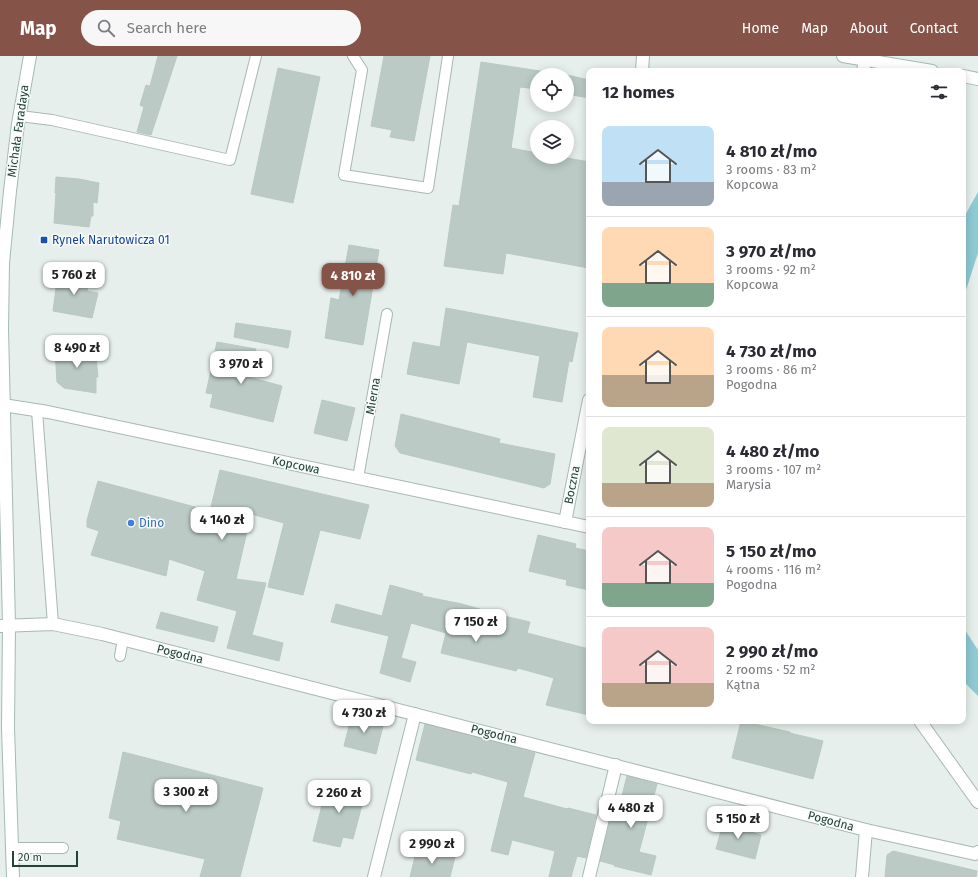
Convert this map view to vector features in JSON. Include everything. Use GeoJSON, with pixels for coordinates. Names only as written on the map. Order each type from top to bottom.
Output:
{"type":"FeatureCollection","features":[{"type":"Feature","properties":{"kind":"street","name":"Michała Faradaya"},"geometry":{"type":"LineString","coordinates":[[13,877],[4,626],[2,405],[3,263],[10,191],[30,56]]}},
{"type":"Feature","properties":{"kind":"street"},"geometry":{"type":"LineString","coordinates":[[642,68],[643,56]]}},
{"type":"Feature","properties":{"kind":"street"},"geometry":{"type":"LineString","coordinates":[[843,56],[864,65],[898,68]]}},
{"type":"Feature","properties":{"kind":"street"},"geometry":{"type":"LineString","coordinates":[[966,77],[978,79]]}},
{"type":"Feature","properties":{"kind":"street","name":"Kopcowa"},"geometry":{"type":"LineString","coordinates":[[2,405],[37,411],[586,526]]}},
{"type":"Feature","properties":{"kind":"street","name":"Boczna"},"geometry":{"type":"LineString","coordinates":[[565,522],[586,415]]}},
{"type":"Feature","properties":{"kind":"street","name":"Pogodna"},"geometry":{"type":"LineString","coordinates":[[4,626],[53,624],[124,639],[866,830],[975,854],[978,852]]}},
{"type":"Feature","properties":{"kind":"street"},"geometry":{"type":"LineString","coordinates":[[374,877],[416,714]]}},
{"type":"Feature","properties":{"kind":"street"},"geometry":{"type":"LineString","coordinates":[[922,724],[978,802]]}},
{"type":"Feature","properties":{"kind":"street"},"geometry":{"type":"LineString","coordinates":[[590,877],[616,765]]}},
{"type":"Feature","properties":{"kind":"street"},"geometry":{"type":"LineString","coordinates":[[862,877],[866,830]]}},
{"type":"Feature","properties":{"kind":"lane"},"geometry":{"type":"LineString","coordinates":[[20,116],[52,120],[230,160],[256,56]]}},
{"type":"Feature","properties":{"kind":"lane"},"geometry":{"type":"LineString","coordinates":[[353,56],[362,70],[344,175],[428,188],[448,56]]}},
{"type":"Feature","properties":{"kind":"lane","name":"Mierna"},"geometry":{"type":"LineString","coordinates":[[358,478],[388,314]]}},
{"type":"Feature","properties":{"kind":"lane"},"geometry":{"type":"LineString","coordinates":[[37,411],[53,624]]}},
{"type":"Feature","properties":{"kind":"lane"},"geometry":{"type":"LineString","coordinates":[[120,656],[124,639]]}},
{"type":"Feature","properties":{"kind":"lane"},"geometry":{"type":"LineString","coordinates":[[12,848],[63,848]]}},
{"type":"Feature","properties":{"kind":"water"},"geometry":{"type":"Polygon","coordinates":[[[978,192],[978,253],[966,290],[966,214],[978,192]]]}},
{"type":"Feature","properties":{"kind":"water"},"geometry":{"type":"Polygon","coordinates":[[[966,632],[978,650],[978,696],[966,684],[966,632]]]}},
{"type":"Feature","properties":{"kind":"building"},"geometry":{"type":"Polygon","coordinates":[[[158,56],[177,56],[151,135],[137,132],[144,107],[140,105],[146,85],[150,86],[158,56]]]}},
{"type":"Feature","properties":{"kind":"building"},"geometry":{"type":"Polygon","coordinates":[[[384,56],[430,56],[414,141],[390,137],[392,130],[371,126],[384,56]]]}},
{"type":"Feature","properties":{"kind":"building"},"geometry":{"type":"Polygon","coordinates":[[[481,62],[530,69],[530,88],[520,87],[511,148],[530,152],[530,164],[574,164],[574,159],[586,161],[586,267],[506,253],[503,274],[444,266],[453,205],[459,206],[481,62]]]}},
{"type":"Feature","properties":{"kind":"building"},"geometry":{"type":"Polygon","coordinates":[[[278,68],[320,77],[293,203],[251,194],[278,68]]]}},
{"type":"Feature","properties":{"kind":"building"},"geometry":{"type":"Polygon","coordinates":[[[574,77],[586,79],[586,97],[574,95],[574,77]]]}},
{"type":"Feature","properties":{"kind":"building"},"geometry":{"type":"Polygon","coordinates":[[[56,177],[99,183],[97,203],[93,202],[93,216],[91,216],[89,227],[54,223],[56,177]]]}},
{"type":"Feature","properties":{"kind":"building"},"geometry":{"type":"Polygon","coordinates":[[[349,245],[379,250],[363,345],[325,338],[331,298],[339,300],[349,245]]]}},
{"type":"Feature","properties":{"kind":"building"},"geometry":{"type":"Polygon","coordinates":[[[58,273],[89,277],[87,291],[98,293],[92,318],[53,311],[58,273]]]}},
{"type":"Feature","properties":{"kind":"building"},"geometry":{"type":"Polygon","coordinates":[[[446,308],[578,333],[572,362],[569,361],[562,402],[533,397],[540,356],[467,342],[459,384],[407,374],[413,342],[440,347],[446,308]]]}},
{"type":"Feature","properties":{"kind":"building"},"geometry":{"type":"Polygon","coordinates":[[[236,323],[291,331],[288,348],[234,337],[236,323]]]}},
{"type":"Feature","properties":{"kind":"building"},"geometry":{"type":"Polygon","coordinates":[[[217,342],[256,349],[248,377],[282,386],[273,422],[210,407],[213,394],[206,393],[217,342]]]}},
{"type":"Feature","properties":{"kind":"building"},"geometry":{"type":"Polygon","coordinates":[[[95,348],[98,377],[96,377],[96,393],[64,388],[57,382],[55,350],[95,348]]]}},
{"type":"Feature","properties":{"kind":"building"},"geometry":{"type":"Polygon","coordinates":[[[322,400],[355,408],[347,441],[314,433],[322,400]]]}},
{"type":"Feature","properties":{"kind":"building"},"geometry":{"type":"Polygon","coordinates":[[[401,414],[500,439],[499,443],[555,454],[550,484],[544,488],[400,453],[395,446],[401,414]]]}},
{"type":"Feature","properties":{"kind":"building"},"geometry":{"type":"Polygon","coordinates":[[[220,470],[369,505],[360,539],[320,530],[303,595],[268,587],[284,523],[251,514],[236,579],[266,583],[252,635],[283,643],[279,661],[227,648],[237,611],[197,600],[205,571],[169,559],[166,576],[91,555],[99,531],[87,527],[87,520],[98,481],[210,511],[220,470]]]}},
{"type":"Feature","properties":{"kind":"building"},"geometry":{"type":"Polygon","coordinates":[[[538,535],[576,544],[575,548],[586,550],[586,589],[566,585],[567,580],[529,571],[538,535]]]}},
{"type":"Feature","properties":{"kind":"building"},"geometry":{"type":"Polygon","coordinates":[[[390,585],[423,594],[422,596],[462,604],[530,622],[527,633],[586,648],[586,714],[546,705],[554,678],[518,668],[516,671],[441,653],[446,633],[411,623],[401,658],[416,662],[410,682],[380,673],[389,636],[331,622],[336,604],[382,616],[390,585]]]}},
{"type":"Feature","properties":{"kind":"building"},"geometry":{"type":"Polygon","coordinates":[[[161,612],[218,627],[214,642],[156,628],[161,612]]]}},
{"type":"Feature","properties":{"kind":"building"},"geometry":{"type":"Polygon","coordinates":[[[352,714],[384,722],[376,754],[344,746],[352,714]]]}},
{"type":"Feature","properties":{"kind":"building"},"geometry":{"type":"Polygon","coordinates":[[[425,724],[535,753],[523,797],[596,815],[586,858],[577,856],[571,877],[549,877],[555,851],[512,840],[508,855],[491,851],[508,782],[472,772],[471,774],[416,760],[425,724]]]}},
{"type":"Feature","properties":{"kind":"building"},"geometry":{"type":"Polygon","coordinates":[[[740,724],[754,724],[823,741],[813,779],[732,758],[740,724]]]}},
{"type":"Feature","properties":{"kind":"building"},"geometry":{"type":"Polygon","coordinates":[[[123,752],[263,788],[240,877],[200,877],[205,859],[117,839],[121,821],[109,818],[123,752]]]}},
{"type":"Feature","properties":{"kind":"building"},"geometry":{"type":"Polygon","coordinates":[[[627,776],[657,784],[639,852],[656,856],[651,875],[600,861],[611,818],[616,819],[627,776]]]}},
{"type":"Feature","properties":{"kind":"building"},"geometry":{"type":"Polygon","coordinates":[[[328,781],[366,790],[353,839],[343,837],[340,847],[313,841],[328,781]]]}},
{"type":"Feature","properties":{"kind":"building"},"geometry":{"type":"Polygon","coordinates":[[[724,820],[752,827],[750,832],[761,835],[755,859],[716,849],[724,820]]]}},
{"type":"Feature","properties":{"kind":"building"},"geometry":{"type":"Polygon","coordinates":[[[417,848],[455,857],[450,877],[410,877],[417,848]]]}},
{"type":"Feature","properties":{"kind":"building"},"geometry":{"type":"Polygon","coordinates":[[[893,851],[977,871],[976,877],[885,877],[887,855],[893,851]]]}},
{"type":"Feature","properties":{"kind":"place","name":"Rynek Narutowicza 01"},"geometry":{"type":"Point","coordinates":[44,240]}},
{"type":"Feature","properties":{"kind":"place","name":"Dino"},"geometry":{"type":"Point","coordinates":[131,523]}}]}
